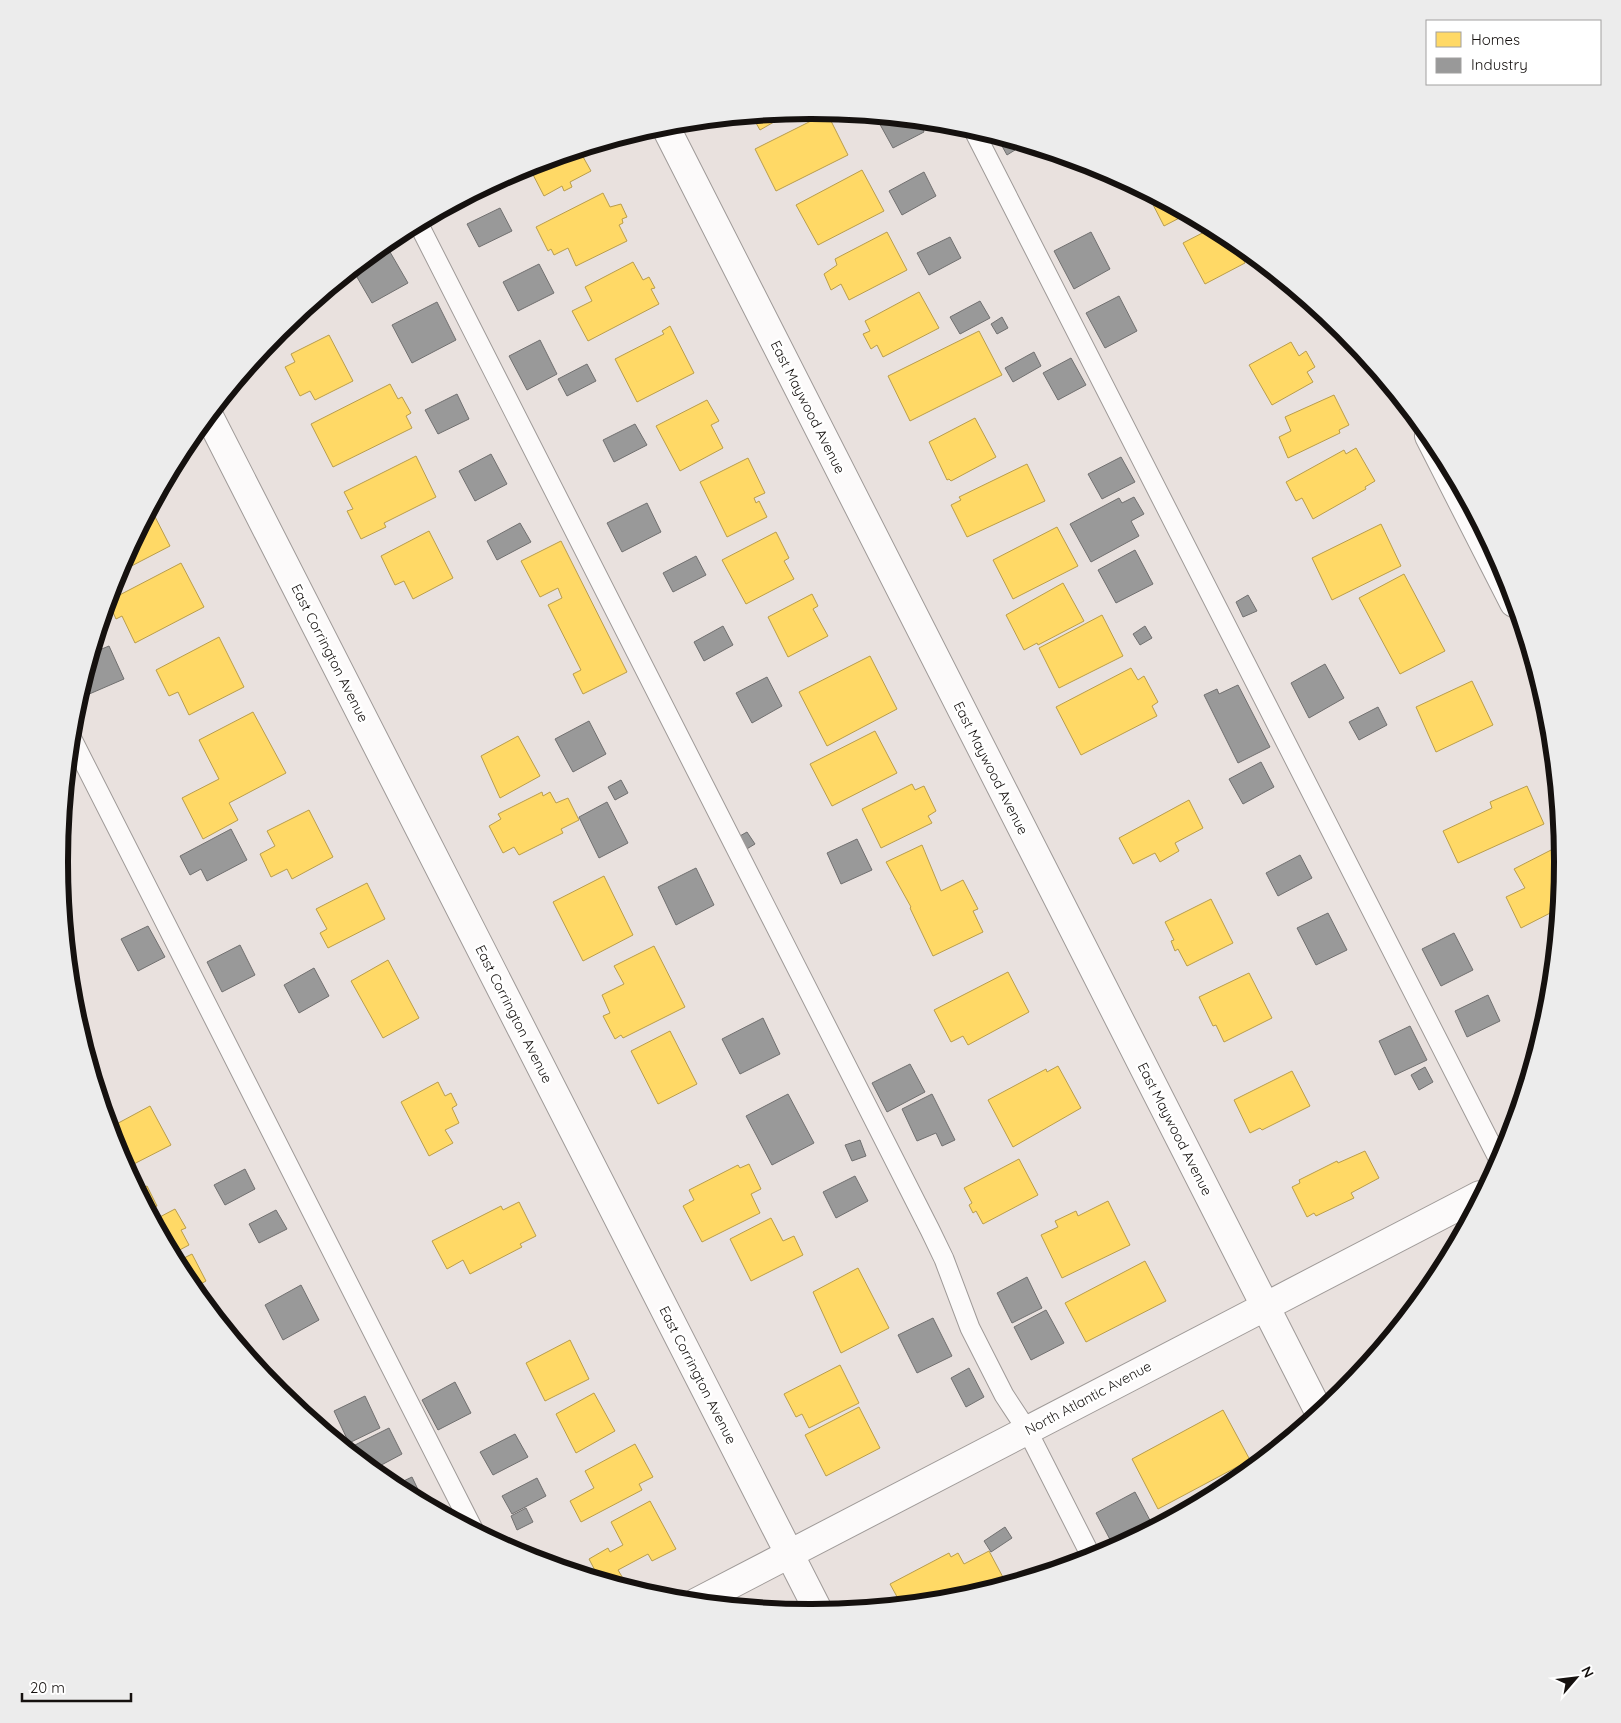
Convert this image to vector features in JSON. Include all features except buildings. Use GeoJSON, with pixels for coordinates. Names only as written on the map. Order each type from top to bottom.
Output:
{"type":"FeatureCollection","features":[{"type":"Feature","properties":{"kind":"street","name":"East Maywood Avenue"},"geometry":{"type":"LineString","coordinates":[[668,133],[1316,1406]]}},
{"type":"Feature","properties":{"kind":"street","name":"East Corrington Avenue"},"geometry":{"type":"LineString","coordinates":[[211,423],[815,1604]]}},
{"type":"Feature","properties":{"kind":"street","name":"North Atlantic Avenue"},"geometry":{"type":"LineString","coordinates":[[707,1597],[1471,1200]]}},
{"type":"Feature","properties":{"kind":"lane"},"geometry":{"type":"LineString","coordinates":[[978,138],[1495,1151]]}},
{"type":"Feature","properties":{"kind":"lane"},"geometry":{"type":"LineString","coordinates":[[421,229],[930,1230],[944,1259],[970,1328],[1004,1395],[1027,1430],[1088,1551]]}},
{"type":"Feature","properties":{"kind":"lane"},"geometry":{"type":"LineString","coordinates":[[77,749],[468,1520]]}}]}
